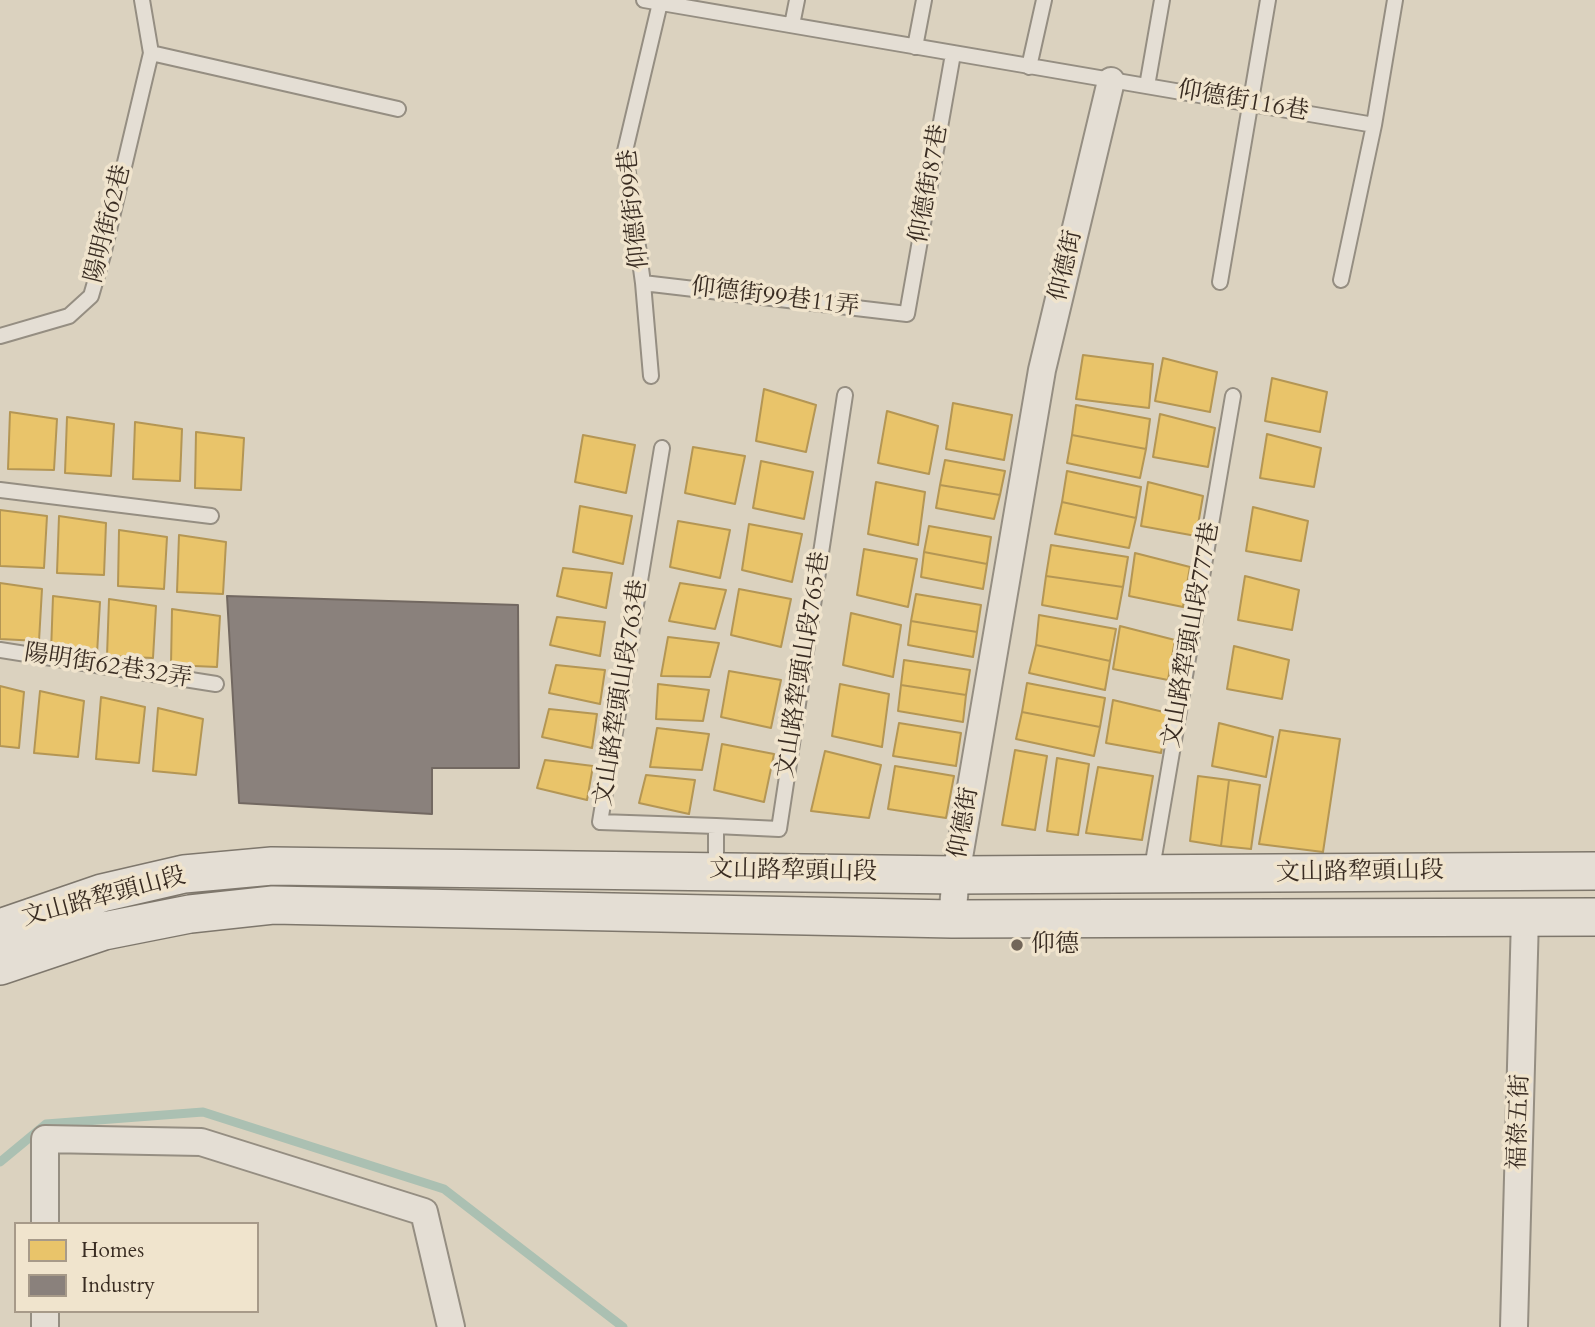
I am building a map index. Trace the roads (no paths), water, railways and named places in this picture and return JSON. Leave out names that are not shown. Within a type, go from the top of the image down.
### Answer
[{"type":"main road","name":"文山路犂頭山段","points":[[0,928],[102,893],[184,874],[272,866],[956,875],[1595,871]]},
{"type":"main road","name":"文山路犂頭山段","points":[[0,966],[104,931],[190,914],[273,905],[952,919],[1595,917]]},
{"type":"street","name":"仰德街","points":[[952,919],[956,875],[1042,370],[1111,81]]},
{"type":"street","name":"福祿五街","points":[[1514,1327],[1525,917]]},
{"type":"street","points":[[45,1222],[45,1139],[201,1142],[424,1212],[451,1327]]},
{"type":"lane","points":[[142,0],[151,54],[398,109]]},
{"type":"lane","points":[[644,0],[1111,81]]},
{"type":"lane","points":[[792,24],[797,0]]},
{"type":"lane","points":[[915,47],[924,0]]},
{"type":"lane","points":[[1029,67],[1044,0]]},
{"type":"lane","points":[[1147,86],[1162,0]]},
{"type":"lane","points":[[1220,282],[1268,0]]},
{"type":"lane","points":[[1341,280],[1374,125],[1395,0]]},
{"type":"lane","name":"仰德街99巷","points":[[651,376],[643,283],[625,150],[660,3]]},
{"type":"lane","name":"陽明街62巷","points":[[0,336],[69,316],[91,296],[151,54]]},
{"type":"lane","name":"仰德街87巷","points":[[907,314],[953,54]]},
{"type":"lane","name":"仰德街116巷","points":[[1111,81],[1374,125]]},
{"type":"lane","name":"仰德街99巷11弄","points":[[643,283],[907,314]]},
{"type":"lane","name":"文山路犂頭山段765巷","points":[[716,827],[779,829],[845,395]]},
{"type":"lane","name":"文山路犂頭山段777巷","points":[[1150,875],[1233,396]]},
{"type":"lane","name":"文山路犂頭山段763巷","points":[[662,448],[600,822],[716,827]]},
{"type":"lane","points":[[0,490],[211,516]]},
{"type":"lane","name":"陽明街62巷32弄","points":[[0,650],[216,684]]},
{"type":"lane","points":[[716,827],[716,871]]},
{"type":"waterway","points":[[0,1162],[46,1124],[203,1112],[444,1189],[623,1327]]},
{"type":"place","name":"仰德","points":[[1017,945]]}]
